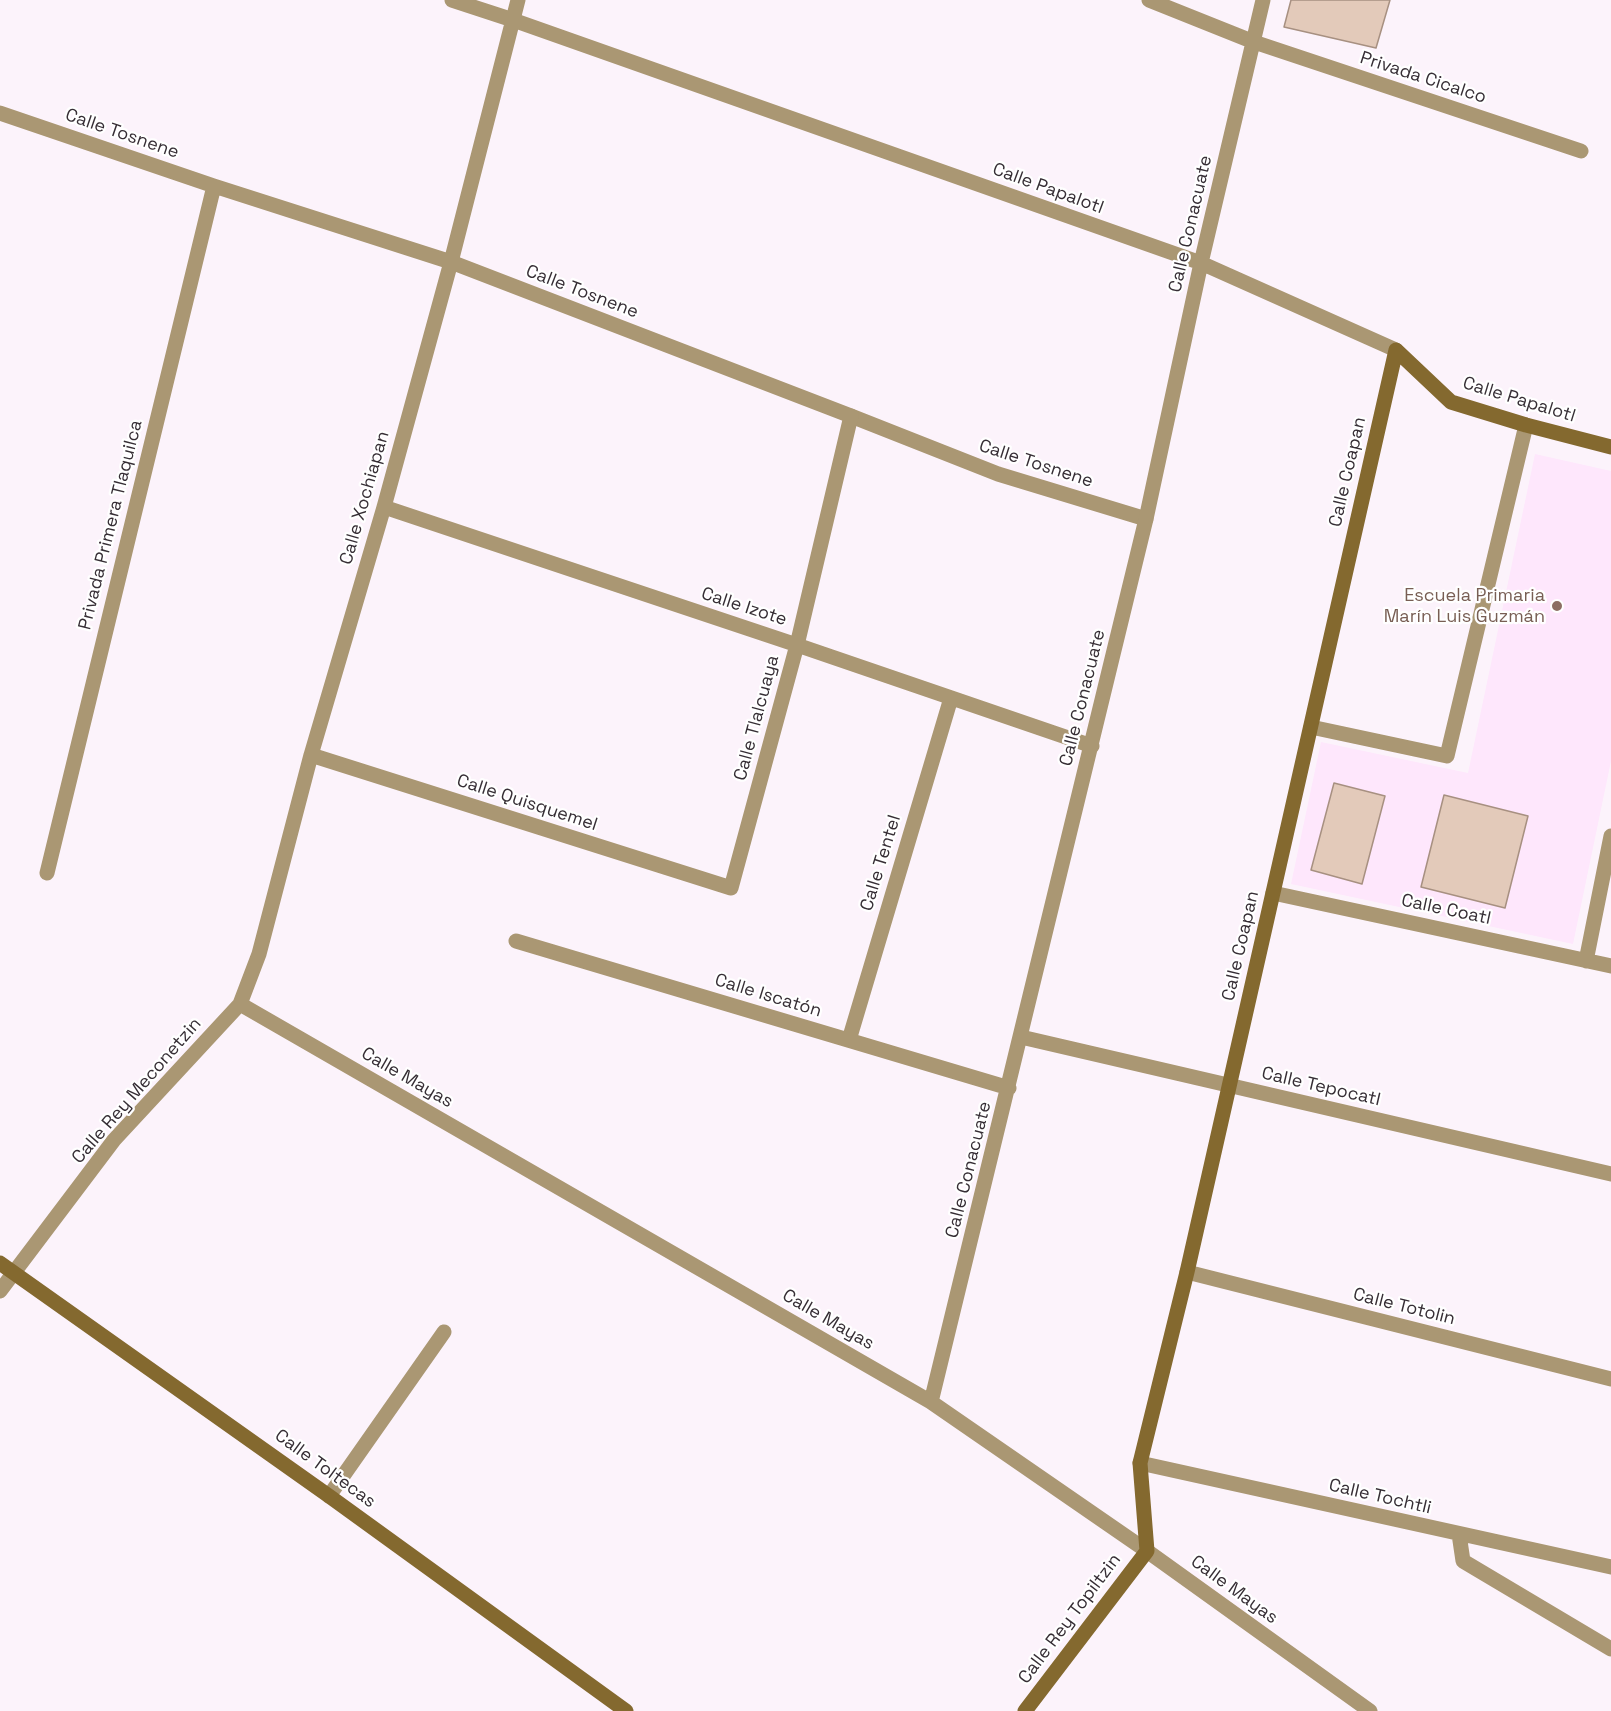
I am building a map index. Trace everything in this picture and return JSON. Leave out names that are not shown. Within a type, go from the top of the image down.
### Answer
[{"type":"street","name":"Calle Papalotl","points":[[452,0],[1201,263],[1396,350],[1451,402],[1526,425],[1611,447]]},
{"type":"street","name":"Calle Xochiapan","points":[[240,1004],[259,954],[311,755],[384,507],[451,262],[518,0]]},
{"type":"street","name":"Privada Cicalco","points":[[1149,0],[1254,42],[1581,151]]},
{"type":"street","name":"Calle Conacuate","points":[[932,1402],[1146,519],[1201,263],[1263,0]]},
{"type":"street","name":"Calle Tosnene","points":[[0,113],[214,186],[451,262],[998,474],[1146,519]]},
{"type":"street","name":"Privada Primera Tlaquilca","points":[[47,873],[214,186]]},
{"type":"street","name":"Calle Coapan","points":[[1147,1551],[1140,1463],[1187,1272],[1396,350]]},
{"type":"street","name":"Calle Tlalcuaya","points":[[730,888],[797,645],[851,416]]},
{"type":"street","points":[[1311,727],[1447,756],[1526,425]]},
{"type":"street","name":"Calle Izote","points":[[384,507],[1092,746]]},
{"type":"street","name":"Calle Tentel","points":[[849,1040],[951,698]]},
{"type":"street","name":"Calle Quisquemel","points":[[311,755],[730,888]]},
{"type":"street","points":[[1586,961],[1611,836]]},
{"type":"street","name":"Calle Coatl","points":[[1273,893],[1611,966]]},
{"type":"street","name":"Calle Iscatón","points":[[516,941],[1009,1088]]},
{"type":"street","name":"Calle Rey Meconetzin","points":[[0,1291],[114,1140],[240,1004]]},
{"type":"street","name":"Calle Mayas","points":[[240,1004],[932,1402],[1147,1551],[1370,1711]]},
{"type":"street","name":"Calle Tepocatl","points":[[1022,1037],[1611,1174]]},
{"type":"street","name":"Calle Toltecas","points":[[0,1263],[329,1496],[626,1711]]},
{"type":"street","name":"Calle Totolin","points":[[1187,1272],[1611,1379]]},
{"type":"street","points":[[329,1496],[444,1332]]},
{"type":"street","name":"Calle Tochtli","points":[[1140,1463],[1611,1567]]},
{"type":"street","points":[[1459,1534],[1462,1561],[1611,1649]]},
{"type":"street","name":"Calle Rey Topiltzin","points":[[1025,1711],[1147,1551]]},
{"type":"shaded area","name":"Escuela Primaria Marín Luis Guzmán","points":[[1535,454],[1611,471],[1611,761],[1573,944],[1291,884],[1321,742],[1468,773]]},
{"type":"building","points":[[1291,0],[1390,0],[1376,48],[1284,27]]},
{"type":"building","points":[[1334,783],[1385,796],[1362,884],[1311,870]]},
{"type":"building","points":[[1444,795],[1528,816],[1505,908],[1421,887]]},
{"type":"place","name":"Escuela Primaria Marín Luis Guzmán","points":[[1557,606]]}]
